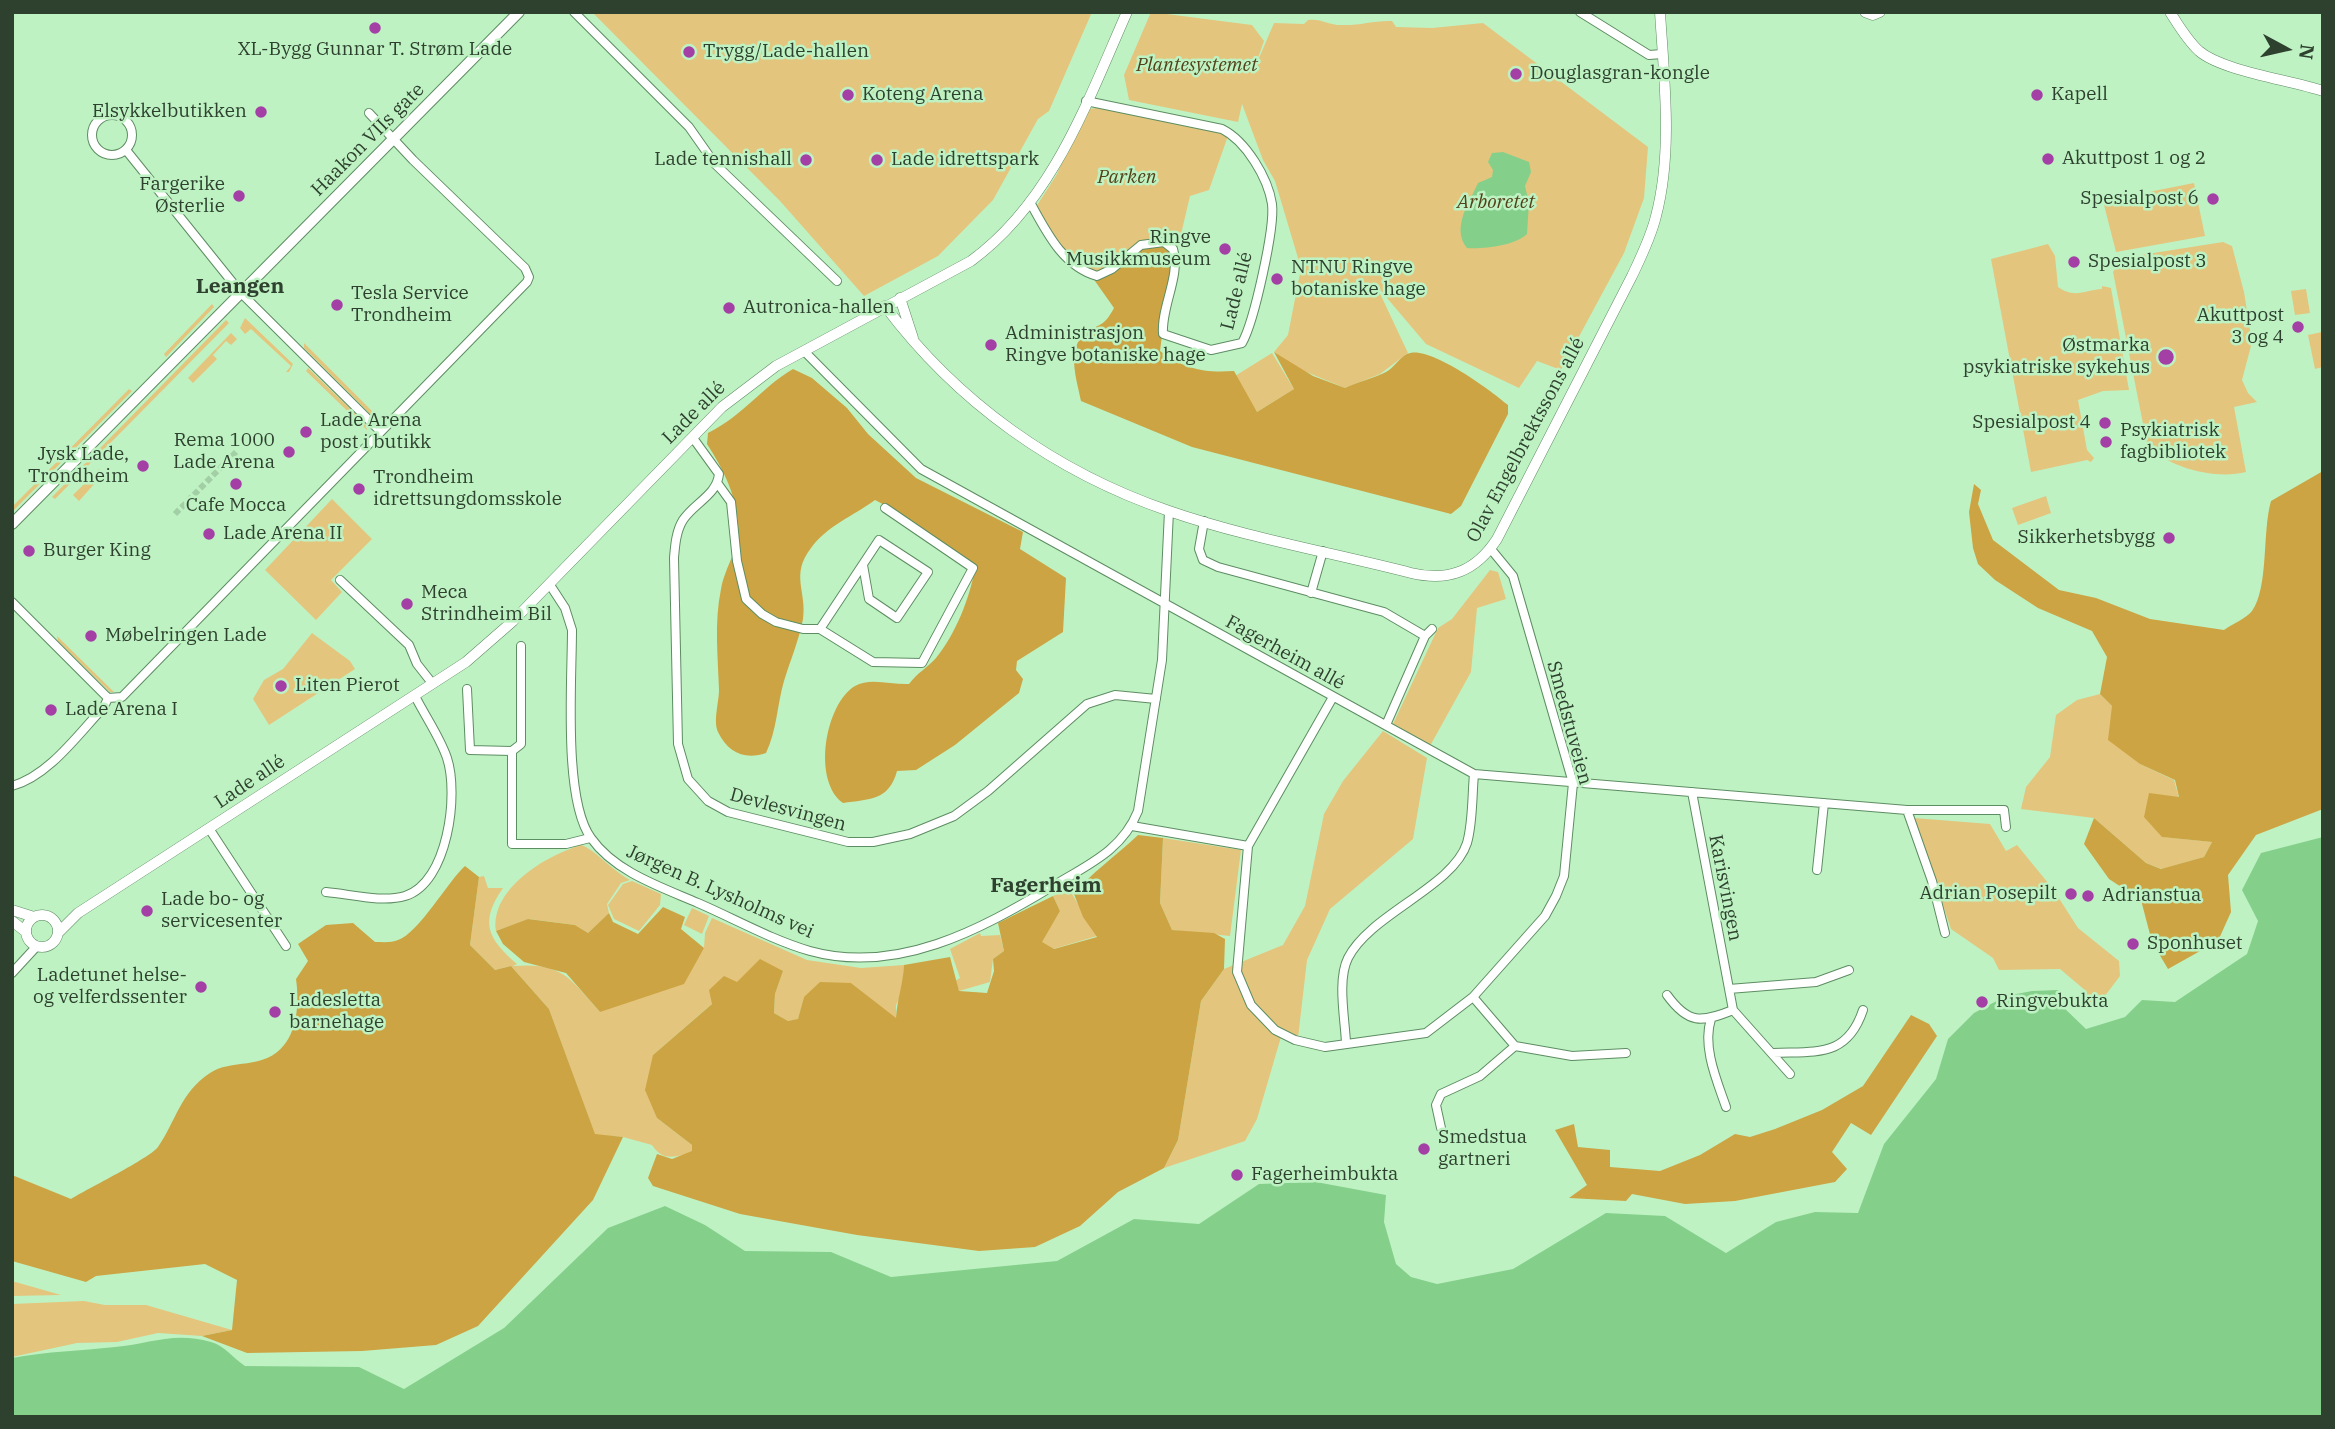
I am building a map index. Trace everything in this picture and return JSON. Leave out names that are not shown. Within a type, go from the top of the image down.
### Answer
[{"type":"main road","name":"Haakon VIIs gate","points":[[12,524],[519,12]]},
{"type":"street","points":[[574,12],[689,127],[715,164],[837,281]]},
{"type":"street","name":"Lade allé","points":[[58,933],[78,913],[466,662],[550,585],[737,394],[804,351],[980,254],[1000,240],[1031,204],[1063,151],[1126,12]]},
{"type":"street","points":[[1580,12],[1649,55],[1662,54]]},
{"type":"street","name":"Olav Engelbrektssons allé","points":[[885,306],[915,346],[983,410],[1051,458],[1169,511],[1433,577],[1447,576],[1471,568],[1490,548],[1620,300],[1651,233],[1664,175],[1660,12]]},
{"type":"street","points":[[1865,12],[1873,15],[1880,12]]},
{"type":"street","points":[[2170,12],[2200,52],[2218,63],[2323,91]]},
{"type":"street","name":"Lade allé","points":[[1031,204],[1052,241],[1080,271],[1097,276],[1112,269],[1141,245],[1164,242],[1173,249],[1177,261],[1167,298],[1163,334],[1210,350],[1242,343],[1249,331],[1272,205],[1247,149],[1238,137],[1222,129],[1086,101]]},
{"type":"street","points":[[12,602],[108,698],[122,697],[514,296],[529,277],[525,268],[404,151],[369,113]]},
{"type":"street","points":[[109,116],[127,123],[131,140],[125,150],[115,155],[98,150],[92,133],[97,122],[109,116]]},
{"type":"street","points":[[125,150],[241,293],[380,431]]},
{"type":"street","name":"Olav Engelbrektssons allé","points":[[900,298],[915,346]]},
{"type":"street","name":"Fagerheim allé","points":[[804,351],[921,469],[1474,774],[1907,810],[2004,810],[2006,827]]},
{"type":"street","points":[[693,438],[718,469],[718,485],[731,502],[737,561],[746,599],[776,622],[803,629],[820,629],[873,662],[922,663],[973,568],[885,508]]},
{"type":"street","name":"Devlesvingen","points":[[718,485],[682,521],[674,558],[678,744],[688,779],[698,792],[717,807],[848,842],[873,842],[910,834],[954,816],[988,791],[1087,704],[1115,695],[1156,699]]},
{"type":"street","name":"Jørgen B. Lysholms vei","points":[[550,585],[565,608],[572,630],[574,795],[590,838],[621,866],[776,938],[829,955],[871,958],[910,953],[960,935],[1090,865],[1108,852],[1132,826],[1138,811],[1156,699],[1165,605],[1169,511]]},
{"type":"street","points":[[1204,521],[1199,549],[1203,560],[1218,567],[1384,612],[1429,633],[1387,725]]},
{"type":"street","points":[[820,629],[879,540],[928,572],[897,618],[869,599],[863,565]]},
{"type":"street","name":"Smedstuveien","points":[[1248,846],[1237,972],[1251,1005],[1275,1030],[1295,1040],[1325,1046],[1426,1033],[1473,997],[1545,916],[1564,876],[1573,783],[1513,576],[1490,548]]},
{"type":"street","points":[[1311,593],[1323,551]]},
{"type":"street","points":[[340,580],[409,645],[417,664],[432,683]]},
{"type":"street","points":[[467,690],[470,750],[512,751],[521,744],[521,646]]},
{"type":"street","points":[[326,892],[405,896],[426,881],[440,861],[448,830],[450,793],[447,759],[415,696]]},
{"type":"street","points":[[1132,826],[1248,846],[1333,697]]},
{"type":"street","points":[[12,786],[29,779],[58,755],[104,707],[108,698]]},
{"type":"street","points":[[512,751],[512,844],[566,844],[590,838]]},
{"type":"street","points":[[1346,1043],[1344,975],[1348,958],[1364,936],[1450,867],[1466,844],[1474,774]]},
{"type":"street","name":"Karisvingen","points":[[1692,792],[1733,1010]]},
{"type":"street","points":[[1817,870],[1824,803]]},
{"type":"street","points":[[1907,810],[1932,881],[1945,933]]},
{"type":"street","name":"Lade allé","points":[[210,830],[286,946]]},
{"type":"street","points":[[12,910],[34,917],[45,915],[54,921],[58,933],[50,945],[36,947],[12,973]]},
{"type":"street","name":"Lade allé","points":[[54,921],[78,913]]},
{"type":"street","points":[[34,917],[28,923],[26,932],[29,941],[36,947]]},
{"type":"street","points":[[12,921],[26,932]]},
{"type":"street","points":[[1729,989],[1816,982],[1849,970]]},
{"type":"street","points":[[1667,995],[1679,1011],[1689,1017],[1711,1019],[1733,1010],[1790,1074]]},
{"type":"street","points":[[1473,997],[1515,1046],[1572,1056],[1626,1053]]},
{"type":"street","points":[[1773,1054],[1836,1048],[1847,1041],[1863,1010]]},
{"type":"street","points":[[1711,1019],[1708,1028],[1712,1065],[1726,1107]]},
{"type":"street","points":[[1441,1128],[1436,1105],[1441,1094],[1480,1076],[1515,1046]]},
{"type":"green space","name":"Lade idrettspark","points":[[592,12],[1092,12],[1049,111],[1038,119],[993,200],[938,256],[864,296],[780,201]]},
{"type":"green space","name":"Arboretet","points":[[1151,12],[1252,25],[1264,41],[1253,72],[1274,23],[1304,24],[1312,20],[1347,25],[1392,21],[1396,27],[1432,28],[1483,23],[1648,147],[1644,198],[1624,253],[1561,370],[1537,361],[1519,388],[1426,344],[1376,285],[1408,353],[1380,374],[1345,388],[1299,369],[1274,352],[1288,335],[1301,268],[1275,181],[1263,160],[1242,104],[1238,122],[1129,100],[1124,75]]},
{"type":"green space","name":"Parken","points":[[1106,106],[1229,133],[1209,190],[1190,196],[1178,247],[1165,238],[1096,273],[1085,269],[1068,255],[1053,237],[1036,207],[1057,174],[1085,110]]},
{"type":"green space","points":[[2194,183],[2205,236],[2116,252],[2103,201]]},
{"type":"green space","points":[[2223,242],[2232,246],[2244,292],[2252,342],[2242,380],[2248,393],[2257,402],[2234,407],[2246,472],[2234,474],[2207,473],[2179,466],[2147,444],[2113,272],[2122,258]]},
{"type":"green space","points":[[2048,244],[2055,256],[2058,287],[2070,293],[2102,289],[2102,286],[2111,288],[2129,390],[2103,391],[2078,400],[2087,450],[2094,458],[2091,462],[2087,460],[2031,472],[1991,259]]},
{"type":"green space","points":[[2306,289],[2310,313],[2295,315],[2291,291]]},
{"type":"green space","points":[[212,304],[214,307],[166,357],[164,354]]},
{"type":"green space","points":[[245,318],[293,364],[289,372],[286,372],[291,366],[251,329],[245,334],[240,328]]},
{"type":"green space","points":[[226,320],[229,323],[55,499],[52,497]]},
{"type":"green space","points":[[2322,332],[2323,367],[2315,369],[2308,335]]},
{"type":"green space","points":[[231,333],[237,339],[231,345],[226,341],[213,355],[217,359],[193,383],[188,378]]},
{"type":"green space","points":[[304,343],[374,413],[372,416],[304,348]]},
{"type":"green space","points":[[1272,353],[1294,389],[1257,412],[1235,376]]},
{"type":"green space","points":[[308,368],[367,425],[367,430],[306,371]]},
{"type":"green space","points":[[129,389],[132,391],[12,512],[12,507]]},
{"type":"green space","points":[[99,469],[104,473],[79,501],[73,495]]},
{"type":"green space","points":[[2046,496],[2051,513],[2018,525],[2012,508]]},
{"type":"green space","points":[[332,499],[372,539],[331,580],[342,592],[316,620],[265,570]]},
{"type":"green space","points":[[1490,570],[1498,572],[1506,599],[1477,608],[1471,672],[1430,746],[1393,724],[1438,628],[1452,619]]},
{"type":"green space","points":[[312,633],[350,661],[355,669],[269,725],[253,699],[264,680],[283,669]]},
{"type":"green space","points":[[57,636],[114,692],[110,692],[58,641]]},
{"type":"green space","points":[[2100,694],[2112,706],[2140,764],[2174,780],[2179,798],[2163,837],[2212,842],[2204,857],[2162,869],[2146,863],[2094,818],[2021,809],[2026,787],[2050,757],[2056,715],[2077,700]]},
{"type":"green space","points":[[1383,731],[1427,758],[1413,839],[1330,909],[1307,960],[1298,1038],[1283,1030],[1257,1119],[1245,1141],[1164,1168],[1178,1140],[1201,1001],[1224,969],[1283,945],[1305,906],[1324,814],[1343,781]]},
{"type":"green space","points":[[1914,818],[1990,824],[2006,851],[2017,845],[2053,889],[2078,928],[2119,961],[2120,976],[2098,1005],[2079,1002],[2086,991],[2060,969],[1999,970],[1993,958],[1951,929]]},
{"type":"green space","points":[[1163,838],[1241,850],[1230,936],[1172,930],[1160,903]]},
{"type":"green space","points":[[581,845],[630,880],[621,883],[607,904],[609,913],[588,933],[575,925],[529,919],[496,931],[496,916],[511,888],[537,866]]},
{"type":"green space","points":[[484,876],[488,888],[503,888],[491,911],[490,929],[499,946],[517,964],[513,966],[543,967],[564,975],[600,1012],[704,948],[705,933],[712,918],[807,960],[861,968],[904,965],[903,991],[896,1005],[896,1019],[851,983],[804,997],[798,1020],[788,1021],[774,1013],[775,994],[783,971],[737,982],[653,1055],[657,1118],[692,1145],[693,1152],[665,1156],[652,1145],[623,1137],[595,1135],[549,1009],[511,966],[495,970],[470,945],[479,877]]},
{"type":"green space","points":[[632,881],[661,894],[660,905],[639,931],[614,919],[608,905],[623,884]]},
{"type":"green space","points":[[1069,889],[1097,936],[1053,949],[1041,942],[1060,911],[1053,896]]},
{"type":"green space","points":[[692,908],[709,916],[702,934],[684,925]]},
{"type":"green space","points":[[980,933],[981,936],[1000,935],[1004,951],[993,959],[990,982],[959,991],[955,981],[960,978],[950,949]]},
{"type":"green space","points":[[12,1281],[61,1295],[12,1296]]},
{"type":"green space","points":[[84,1301],[105,1305],[146,1305],[232,1330],[202,1336],[158,1333],[117,1342],[77,1343],[12,1357],[12,1304]]},
{"type":"shaded area","points":[[1503,152],[1529,162],[1531,172],[1525,186],[1529,203],[1527,234],[1507,244],[1467,248],[1461,232],[1466,207],[1478,183],[1492,177],[1493,170],[1488,162],[1492,153]]},
{"type":"shaded area","points":[[1164,242],[1173,249],[1160,351],[1195,368],[1234,371],[1257,412],[1294,389],[1274,352],[1313,376],[1345,388],[1386,372],[1407,354],[1416,352],[1429,355],[1459,370],[1508,405],[1508,414],[1461,506],[1451,514],[1192,447],[1081,401],[1074,364],[1076,346],[1080,338],[1105,321],[1114,308],[1090,274],[1097,276],[1141,245]]},
{"type":"shaded area","points":[[793,369],[812,378],[847,408],[868,434],[916,478],[1023,532],[1020,549],[1066,578],[1063,632],[1017,661],[1016,670],[1023,679],[1019,693],[955,745],[916,770],[897,771],[889,788],[883,793],[861,801],[843,803],[833,792],[828,778],[826,743],[836,709],[845,695],[861,683],[909,684],[933,662],[961,616],[975,568],[892,509],[875,500],[832,527],[817,540],[801,567],[803,619],[766,753],[744,755],[727,745],[718,732],[716,722],[719,690],[718,614],[723,580],[737,541],[738,522],[727,481],[707,444],[708,433],[732,418]]},
{"type":"shaded area","points":[[2323,471],[2323,809],[2256,835],[2228,875],[2231,912],[2218,941],[2168,969],[2152,942],[2141,900],[2109,879],[2084,844],[2094,818],[2146,863],[2161,869],[2204,857],[2212,842],[2162,837],[2144,817],[2149,793],[2179,797],[2175,780],[2140,764],[2108,740],[2112,706],[2100,694],[2107,657],[2092,631],[2038,608],[1995,580],[1978,564],[1973,548],[1969,512],[1974,484],[1981,490],[1978,504],[1993,540],[2059,590],[2096,598],[2150,619],[2224,630],[2250,614],[2257,601],[2263,574],[2271,501]]},
{"type":"shaded area","points":[[1138,835],[1163,838],[1160,903],[1172,930],[1214,933],[1225,939],[1224,969],[1201,1001],[1178,1140],[1164,1168],[1118,1192],[1080,1226],[1035,1247],[979,1251],[857,1235],[740,1214],[653,1186],[648,1178],[657,1154],[672,1159],[692,1151],[692,1145],[657,1118],[645,1090],[653,1055],[712,1004],[709,990],[724,976],[737,982],[760,959],[783,971],[775,994],[774,1013],[788,1021],[798,1019],[804,997],[820,982],[851,983],[896,1018],[904,965],[950,957],[959,991],[987,993],[994,971],[993,959],[1004,951],[998,923],[1053,896],[1060,911],[1042,942],[1054,949],[1097,937],[1083,917],[1074,894]]},
{"type":"shaded area","points":[[2323,837],[2323,1417],[12,1417],[12,1358],[173,1338],[198,1339],[216,1344],[245,1366],[359,1367],[404,1389],[504,1328],[608,1228],[665,1206],[705,1225],[745,1251],[831,1252],[891,1277],[1057,1261],[1134,1219],[1199,1224],[1259,1184],[1316,1182],[1386,1195],[1384,1222],[1396,1264],[1411,1277],[1437,1284],[1513,1269],[1606,1213],[1665,1216],[1726,1253],[1776,1222],[1815,1212],[1858,1213],[1884,1144],[1936,1079],[1948,1039],[1974,1013],[2006,996],[2058,990],[2061,1005],[2086,1029],[2125,1017],[2142,1000],[2175,1002],[2247,954],[2258,921],[2242,890],[2261,853]]},
{"type":"shaded area","points":[[465,866],[479,877],[470,945],[495,970],[511,966],[549,1009],[595,1134],[623,1137],[593,1200],[478,1326],[436,1345],[362,1351],[247,1353],[202,1336],[232,1330],[237,1280],[205,1264],[96,1276],[86,1282],[12,1261],[12,1175],[71,1199],[153,1152],[185,1098],[200,1081],[218,1069],[267,1058],[276,1053],[289,1038],[296,1014],[296,979],[308,961],[298,944],[326,925],[353,923],[375,942],[398,940],[415,928]]},
{"type":"shaded area","points":[[663,907],[685,917],[681,929],[704,948],[684,984],[600,1012],[566,973],[524,962],[503,944],[496,931],[528,919],[575,925],[588,933],[609,913],[613,922],[638,934]]},
{"type":"shaded area","points":[[1911,1015],[1929,1024],[1937,1036],[1871,1135],[1851,1123],[1832,1152],[1847,1169],[1835,1182],[1735,1201],[1685,1204],[1632,1194],[1626,1201],[1569,1198],[1587,1185],[1555,1130],[1574,1124],[1578,1147],[1610,1150],[1610,1167],[1660,1171],[1700,1155],[1735,1134],[1750,1137],[1822,1110],[1863,1086]]},
{"type":"tunnel","points":[[175,514],[238,450]]},
{"type":"place","name":"XL-Bygg Gunnar T. Strøm Lade","points":[[375,28]]},
{"type":"place","name":"Trygg/Lade-hallen","points":[[689,52]]},
{"type":"place","name":"Douglasgran-kongle","points":[[1516,74]]},
{"type":"place","name":"Koteng Arena","points":[[848,95]]},
{"type":"place","name":"Kapell","points":[[2037,95]]},
{"type":"place","name":"Elsykkelbutikken","points":[[261,112]]},
{"type":"place","name":"Akuttpost 1 og 2","points":[[2048,159]]},
{"type":"place","name":"Lade tennishall","points":[[806,160]]},
{"type":"place","name":"Lade idrettspark","points":[[877,160]]},
{"type":"place","name":"Fargerike Østerlie","points":[[239,196]]},
{"type":"place","name":"Spesialpost 6","points":[[2213,199]]},
{"type":"place","name":"Ringve Musikkmuseum","points":[[1225,249]]},
{"type":"place","name":"Spesialpost 3","points":[[2074,262]]},
{"type":"place","name":"NTNU Ringve botaniske hage","points":[[1277,279]]},
{"type":"place","name":"Tesla Service Trondheim","points":[[337,305]]},
{"type":"place","name":"Autronica-hallen","points":[[729,308]]},
{"type":"place","name":"Akuttpost 3 og 4","points":[[2298,327]]},
{"type":"place","name":"Administrasjon Ringve botaniske hage","points":[[991,345]]},
{"type":"place","name":"Østmarka psykiatriske sykehus","points":[[2166,357]]},
{"type":"place","name":"Spesialpost 4","points":[[2105,423]]},
{"type":"place","name":"Lade Arena post i butikk","points":[[306,432]]},
{"type":"place","name":"Psykiatrisk fagbibliotek","points":[[2106,442]]},
{"type":"place","name":"Rema 1000 Lade Arena","points":[[289,452]]},
{"type":"place","name":"Jysk Lade, Trondheim","points":[[143,466]]},
{"type":"place","name":"Cafe Mocca","points":[[236,484]]},
{"type":"place","name":"Trondheim idrettsungdomsskole","points":[[359,489]]},
{"type":"place","name":"Lade Arena II","points":[[209,534]]},
{"type":"place","name":"Sikkerhetsbygg","points":[[2169,538]]},
{"type":"place","name":"Burger King","points":[[29,551]]},
{"type":"place","name":"Meca Strindheim Bil","points":[[407,604]]},
{"type":"place","name":"Møbelringen Lade","points":[[91,636]]},
{"type":"place","name":"Liten Pierot","points":[[281,686]]},
{"type":"place","name":"Lade Arena I","points":[[51,710]]},
{"type":"place","name":"Adrian Posepilt","points":[[2071,894]]},
{"type":"place","name":"Adrianstua","points":[[2088,896]]},
{"type":"place","name":"Lade bo- og servicesenter","points":[[147,911]]},
{"type":"place","name":"Sponhuset","points":[[2133,944]]},
{"type":"place","name":"Ladetunet helse- og velferdssenter","points":[[201,987]]},
{"type":"place","name":"Ringvebukta","points":[[1982,1002]]},
{"type":"place","name":"Ladesletta barnehage","points":[[275,1012]]},
{"type":"place","name":"Smedstua gartneri","points":[[1424,1149]]},
{"type":"place","name":"Fagerheimbukta","points":[[1237,1175]]},
{"type":"district","name":"Leangen","points":[[240,287]]},
{"type":"district","name":"Fagerheim","points":[[1046,886]]},
{"type":"park label","name":"Plantesystemet","points":[[1197,66]]}]
